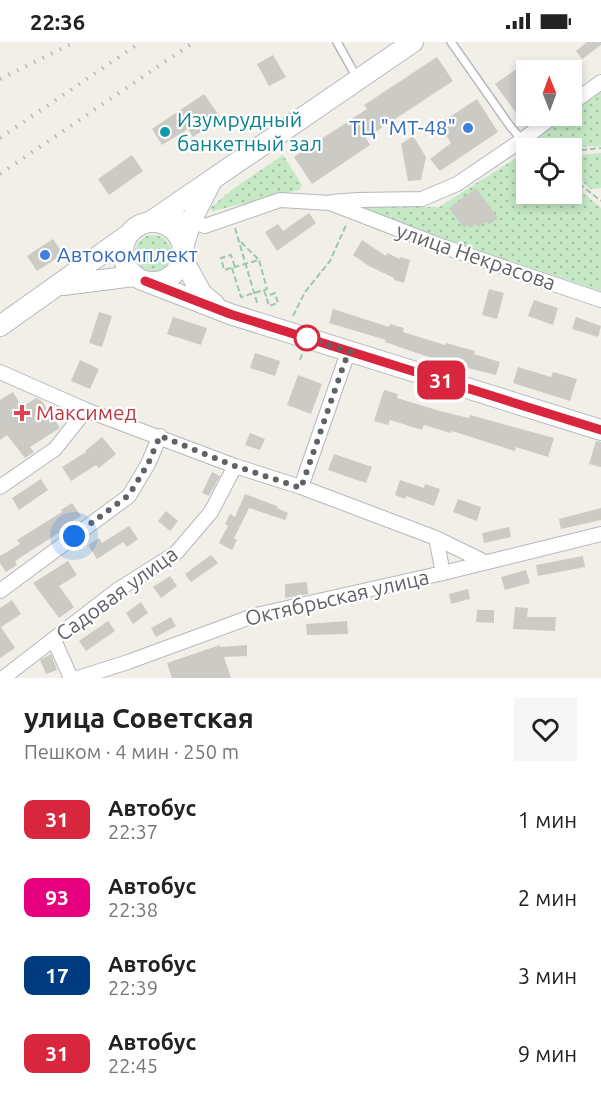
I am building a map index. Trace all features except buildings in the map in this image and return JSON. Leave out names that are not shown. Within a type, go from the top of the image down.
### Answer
[{"type":"main road","points":[[0,326],[128,235],[137,226],[157,218],[413,42]]},
{"type":"main road","points":[[57,286],[140,279],[161,281],[169,278],[175,272],[191,221],[211,181]]},
{"type":"main road","points":[[157,218],[157,222],[177,234],[182,253],[202,294],[219,309]]},
{"type":"main road","points":[[128,235],[122,255],[128,270],[140,279],[230,314],[601,430]]},
{"type":"street","points":[[582,96],[601,82]]},
{"type":"street","points":[[525,138],[541,126]]},
{"type":"street","points":[[355,206],[422,199],[457,184],[516,144]]},
{"type":"street","name":"улица Некрасова","points":[[157,218],[191,221],[206,226],[280,200],[355,206],[444,247],[601,300]]},
{"type":"street","points":[[301,488],[345,361],[351,352]]},
{"type":"street","points":[[0,372],[86,410],[436,538],[485,562]]},
{"type":"street","points":[[0,487],[55,449],[86,410]]},
{"type":"street","points":[[0,591],[129,495],[148,464],[160,436]]},
{"type":"street","name":"Садовая улица","points":[[3,678],[116,591],[176,553],[211,512],[235,466]]},
{"type":"street","name":"Октябрьская улица","points":[[78,678],[256,615],[443,573],[601,534]]},
{"type":"street","points":[[436,538],[443,573]]},
{"type":"street","points":[[54,640],[71,678]]},
{"type":"lane","points":[[337,42],[358,80]]},
{"type":"lane","points":[[451,42],[520,138]]},
{"type":"path","points":[[582,151],[601,148]]},
{"type":"path","points":[[582,186],[601,201]]},
{"type":"path","points":[[595,196],[601,192]]},
{"type":"path","points":[[291,320],[305,292],[330,261],[355,206]]},
{"type":"path","points":[[232,216],[259,310]]},
{"type":"path","points":[[239,240],[259,260],[267,290],[241,297],[234,267],[231,255],[220,258],[224,270],[234,267],[246,264],[259,260]]},
{"type":"path","points":[[264,290],[269,306],[278,303],[275,293],[266,296]]},
{"type":"green space","points":[[601,88],[601,146],[582,147],[582,138],[536,138],[550,126],[582,126],[582,102]]},
{"type":"green space","points":[[601,153],[601,188],[590,189],[582,181],[582,155]]},
{"type":"green space","points":[[283,155],[302,185],[299,190],[213,211],[210,208],[233,189]]},
{"type":"green space","points":[[516,158],[516,204],[582,204],[582,192],[601,208],[601,291],[361,211],[359,207],[439,207]]},
{"type":"green space","points":[[153,235],[166,240],[171,253],[166,266],[153,271],[140,266],[135,253],[140,240]]},
{"type":"railway","points":[[0,79],[75,42]]},
{"type":"railway","points":[[0,138],[141,42]]},
{"type":"railway","points":[[0,174],[194,42]]},
{"type":"bus line","name":"31","points":[[145,281],[230,314],[601,430]]},
{"type":"place","name":"ТЦ \"МТ-48\"","points":[[468,128]]},
{"type":"place","name":"Изумрудный банкетный зал","points":[[165,132]]},
{"type":"place","name":"Автокомплект","points":[[45,255]]},
{"type":"place","name":"Максимед","points":[[22,413]]},
{"type":"route","points":[[74,536],[129,495],[148,464],[160,436],[235,466],[301,488],[345,361],[351,352],[307,338]]}]
